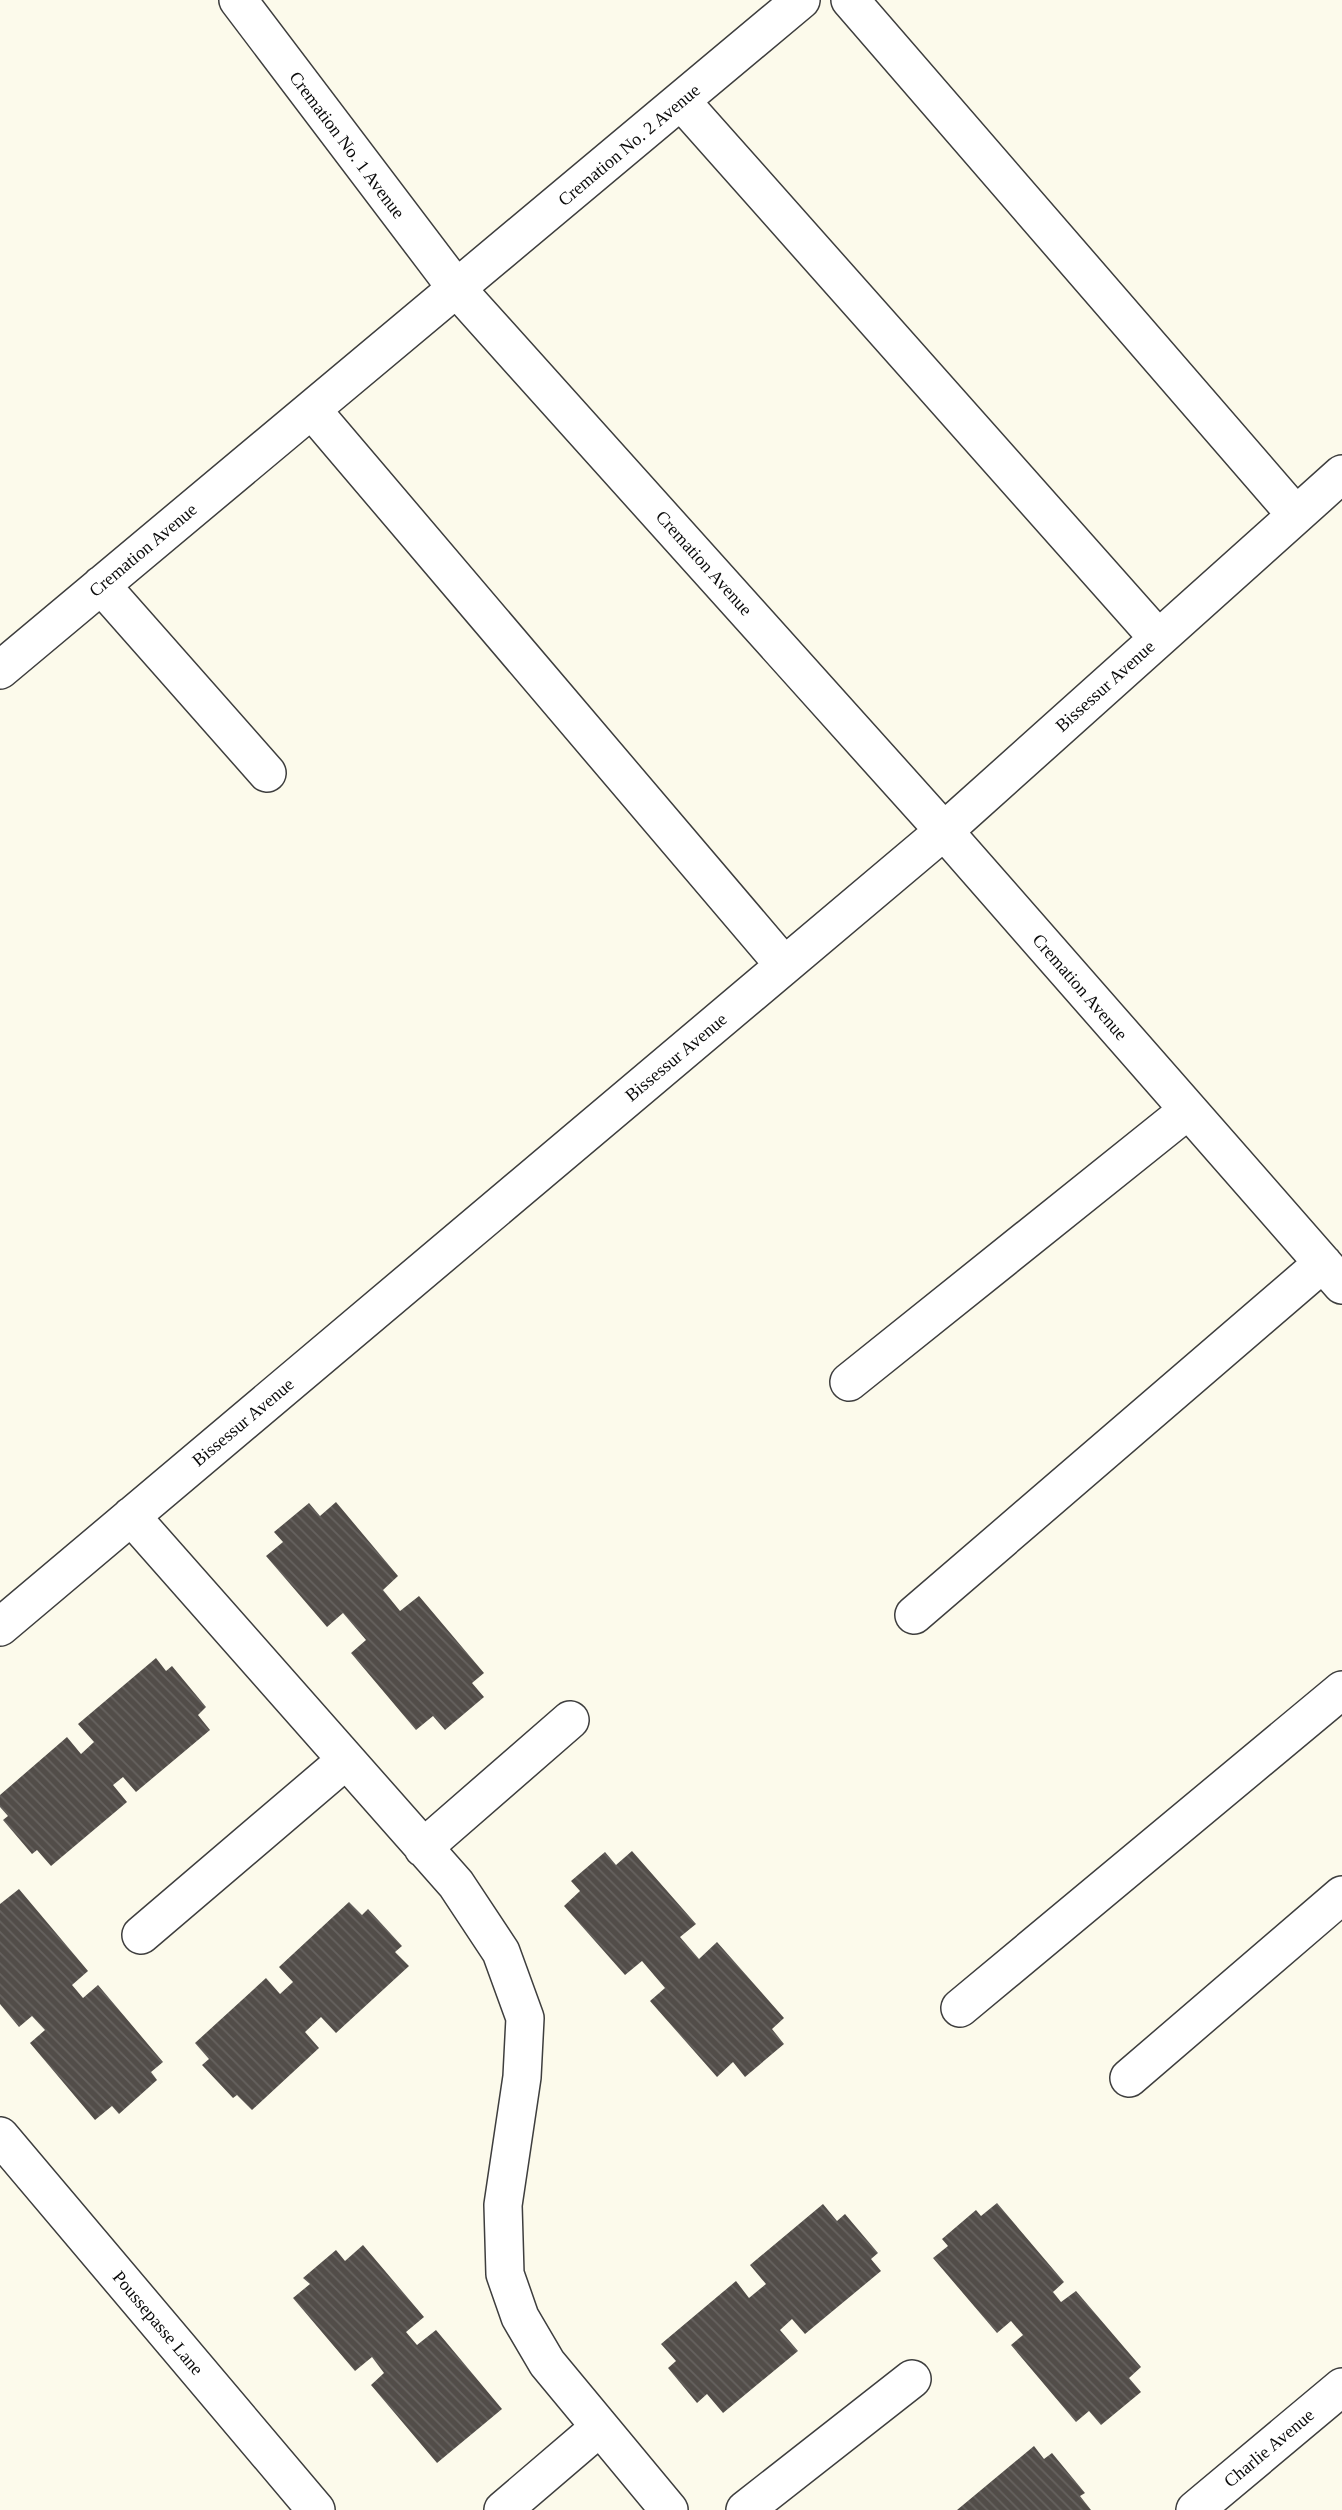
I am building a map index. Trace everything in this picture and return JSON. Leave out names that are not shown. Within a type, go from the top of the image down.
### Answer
[{"type":"street","name":"Cremation No. 1 Avenue","points":[[238,0],[457,289]]},
{"type":"street","name":"Cremation No. 2 Avenue","points":[[457,289],[801,0]]},
{"type":"street","points":[[850,0],[1296,515]]},
{"type":"street","points":[[681,101],[1158,638]]},
{"type":"street","name":"Cremation Avenue","points":[[0,670],[457,289],[944,831],[1187,1111],[1333,1274]]},
{"type":"street","points":[[312,410],[784,965]]},
{"type":"street","name":"Bissessur Avenue","points":[[0,1628],[944,831],[1342,474]]},
{"type":"street","points":[[101,585],[267,773]]},
{"type":"street","points":[[849,1382],[1187,1111]]},
{"type":"street","points":[[914,1615],[1333,1274]]},
{"type":"street","points":[[131,1516],[456,1884],[501,1952],[525,2018],[523,2077],[503,2205],[505,2274],[520,2317],[547,2363],[669,2510]]},
{"type":"street","points":[[960,2008],[1342,1690]]},
{"type":"street","points":[[423,1848],[570,1720]]},
{"type":"street","points":[[141,1935],[345,1761]]},
{"type":"street","points":[[1129,2078],[1342,1895]]},
{"type":"street","name":"Poussepasse Lane","points":[[0,2136],[316,2510]]},
{"type":"street","points":[[744,2510],[912,2379]]},
{"type":"street","name":"Charlie Avenue","points":[[1195,2510],[1342,2387]]},
{"type":"street","points":[[503,2510],[600,2427]]},
{"type":"building","points":[[336,1502],[398,1576],[383,1590],[400,1611],[419,1596],[484,1673],[472,1683],[484,1697],[445,1730],[433,1716],[416,1730],[351,1653],[366,1640],[343,1613],[327,1627],[266,1556],[283,1542],[274,1532],[309,1503],[320,1516]]},
{"type":"building","points":[[156,1658],[166,1671],[172,1666],[206,1707],[198,1715],[210,1730],[136,1792],[123,1777],[113,1785],[127,1802],[51,1866],[37,1850],[32,1854],[3,1820],[8,1816],[0,1807],[0,1795],[67,1737],[81,1754],[94,1742],[78,1724]]},
{"type":"building","points":[[632,1851],[696,1924],[680,1937],[699,1959],[717,1942],[784,2018],[772,2029],[784,2044],[745,2077],[733,2062],[717,2077],[650,2001],[665,1988],[642,1961],[625,1975],[564,1906],[580,1891],[571,1881],[605,1852],[616,1865]]},
{"type":"building","points":[[19,1889],[88,1971],[72,1985],[83,1998],[98,1985],[163,2062],[151,2072],[157,2080],[119,2114],[112,2106],[95,2120],[30,2043],[45,2030],[32,2016],[19,2027],[0,2004],[0,1904]]},
{"type":"building","points":[[349,1902],[362,1915],[368,1909],[402,1946],[395,1952],[409,1966],[336,2033],[321,2017],[305,2032],[319,2048],[252,2110],[237,2095],[233,2098],[202,2065],[209,2059],[195,2043],[266,1978],[280,1994],[293,1982],[279,1967]]},
{"type":"building","points":[[997,2203],[1064,2282],[1053,2292],[1061,2302],[1076,2291],[1141,2367],[1129,2378],[1141,2392],[1101,2425],[1089,2411],[1076,2422],[1011,2345],[1023,2335],[1011,2321],[997,2333],[933,2258],[948,2246],[942,2239],[976,2210],[981,2216]]},
{"type":"building","points":[[823,2204],[837,2221],[845,2214],[878,2253],[871,2259],[881,2271],[805,2334],[792,2319],[780,2330],[798,2351],[723,2413],[707,2394],[697,2403],[668,2368],[676,2361],[661,2344],[736,2281],[749,2298],[766,2284],[750,2265]]},
{"type":"building","points":[[363,2245],[424,2317],[406,2332],[417,2345],[436,2330],[502,2409],[437,2463],[371,2385],[384,2373],[372,2357],[355,2371],[293,2298],[310,2284],[303,2278],[336,2250],[345,2261]]},
{"type":"building","points":[[1034,2446],[1044,2459],[1052,2453],[1085,2493],[1080,2496],[1091,2510],[957,2510]]}]
